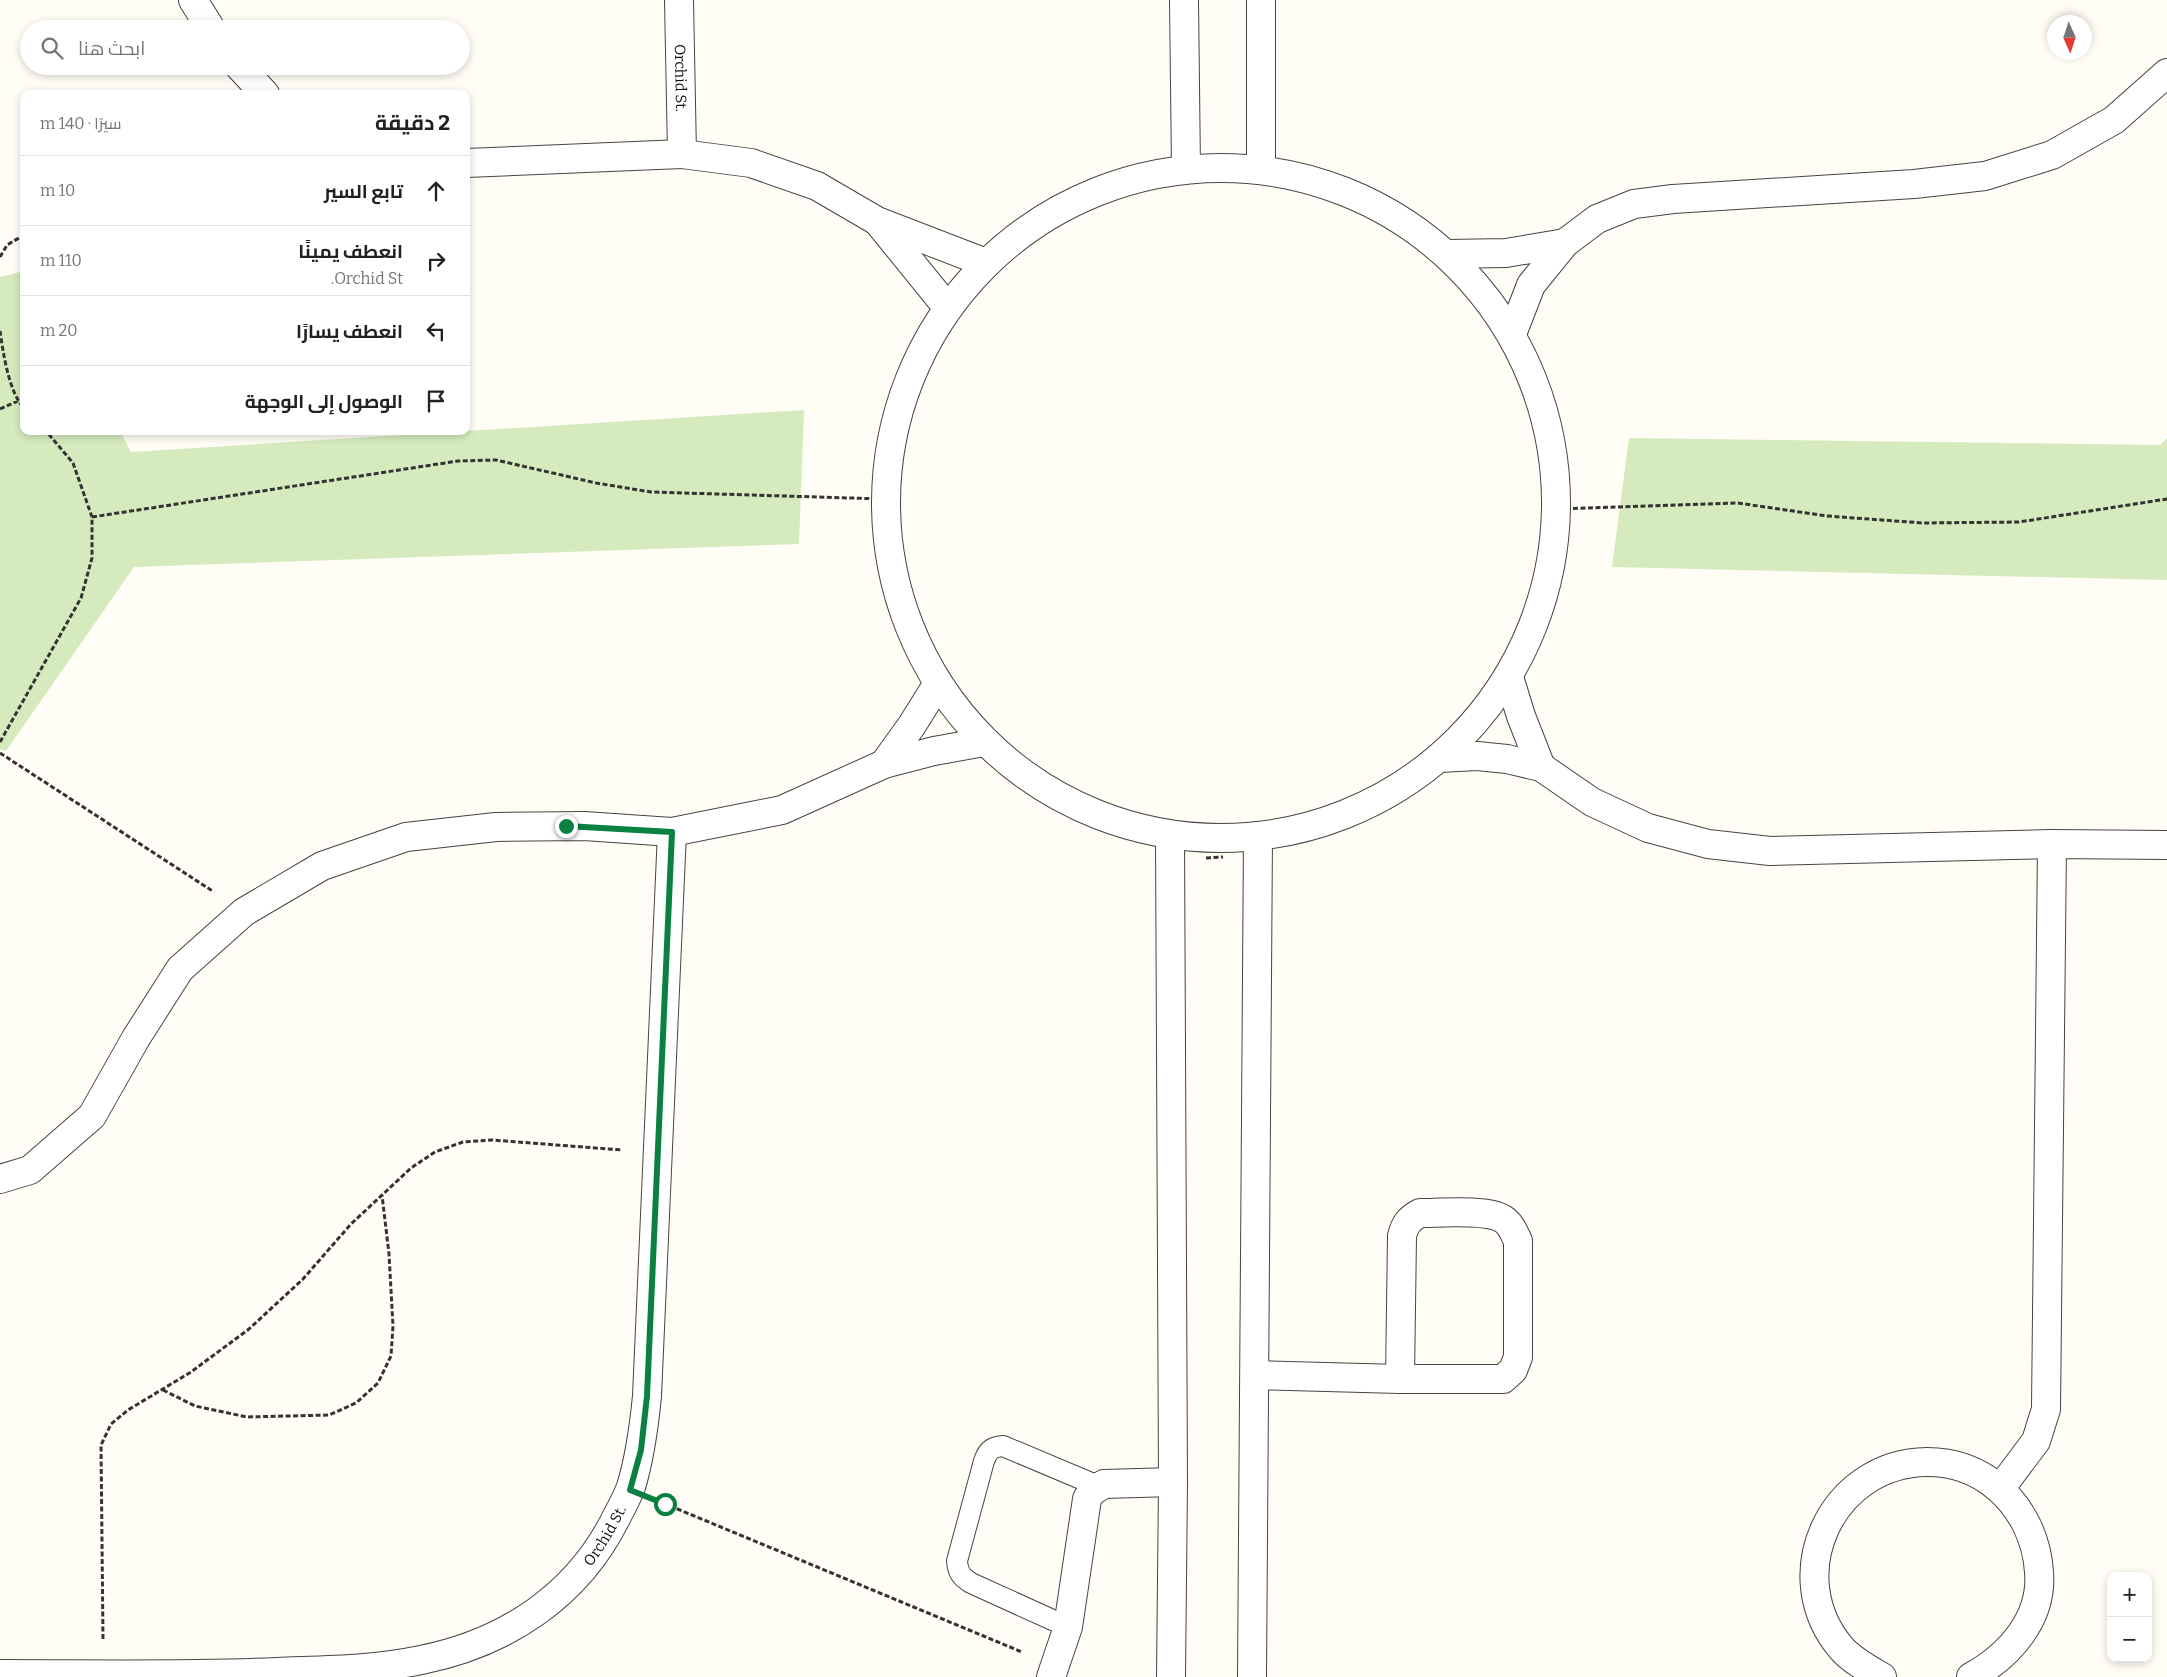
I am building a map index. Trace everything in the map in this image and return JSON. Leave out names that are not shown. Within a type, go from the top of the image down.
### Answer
[{"type":"street","points":[[194,0],[206,20]]},
{"type":"street","name":"Orchid St.","points":[[679,0],[682,154]]},
{"type":"street","points":[[1184,0],[1186,169]]},
{"type":"street","points":[[1261,0],[1261,170]]},
{"type":"street","points":[[1512,334],[1531,285],[1565,243],[1597,219],[1634,204],[1673,199],[1914,184],[1984,176],[2052,155],[2114,120],[2167,73]]},
{"type":"street","points":[[247,75],[261,90]]},
{"type":"street","points":[[470,163],[682,154],[751,163],[817,186],[878,220],[986,263]]},
{"type":"street","points":[[1186,169],[1261,170],[1329,185],[1392,214],[1447,254],[1483,291],[1512,334],[1538,388],[1554,448],[1558,508],[1545,596],[1509,678],[1478,721],[1440,758],[1385,796],[1324,822],[1258,836],[1170,835],[1102,817],[1039,786],[984,742],[937,685],[907,627],[889,564],[884,499],[892,431],[913,366],[947,307],[986,263],[1045,217],[1113,185],[1186,169]]},
{"type":"street","points":[[878,220],[947,307]]},
{"type":"street","points":[[1447,254],[1506,253],[1565,243]]},
{"type":"street","points":[[1509,678],[1521,716],[1541,767]]},
{"type":"street","points":[[884,764],[912,725],[937,685]]},
{"type":"street","points":[[0,1179],[30,1170],[92,1116],[136,1038],[180,969],[244,912],[322,866],[406,837],[496,827],[584,826],[672,832],[782,810],[884,764],[934,751],[984,742]]},
{"type":"street","points":[[1440,758],[1477,756],[1507,759],[1541,767],[1592,802],[1648,828],[1708,844],[1770,851],[2052,844],[2167,845]]},
{"type":"street","name":"Orchid St.","points":[[0,1674],[221,1674],[358,1669],[421,1660],[475,1646],[526,1620],[570,1585],[605,1540],[630,1490],[641,1450],[647,1396],[672,832]]},
{"type":"street","points":[[1170,835],[1173,1482],[1171,1677]]},
{"type":"street","points":[[1252,1677],[1256,1375],[1258,836]]},
{"type":"street","points":[[2000,1489],[2036,1441],[2046,1409],[2052,844]]},
{"type":"street","points":[[1256,1375],[1400,1379],[1490,1380],[1503,1378],[1514,1370],[1518,1357],[1518,1241],[1513,1229],[1503,1219],[1490,1214],[1420,1213],[1411,1218],[1405,1226],[1402,1236],[1400,1379]]},
{"type":"street","points":[[1882,1677],[1862,1667],[1842,1649],[1827,1626],[1817,1601],[1814,1574],[1817,1548],[1827,1522],[1842,1500],[1862,1482],[1886,1469],[1913,1462],[1940,1462],[1966,1469],[1990,1481],[2011,1500],[2026,1522],[2036,1547],[2040,1574],[2036,1601],[2027,1626],[2011,1648],[1991,1666],[1971,1677]]},
{"type":"street","points":[[1053,1672],[1068,1627],[1087,1499],[1091,1492],[1104,1484],[1173,1482]]},
{"type":"lane","points":[[1068,1627],[963,1578],[958,1570],[957,1561],[984,1460],[987,1452],[994,1447],[1003,1446],[1098,1486]]},
{"type":"path","points":[[0,257],[7,245],[20,237]]},
{"type":"path","points":[[0,331],[18,402],[0,409]]},
{"type":"path","points":[[0,742],[81,598],[92,558],[92,517],[73,463],[49,435]]},
{"type":"path","points":[[92,517],[468,461],[496,460],[596,483],[651,492],[884,499]]},
{"type":"path","points":[[1558,508],[1738,503],[1828,516],[1942,523],[2019,522],[2167,499]]},
{"type":"path","points":[[0,753],[244,912]]},
{"type":"path","points":[[104,1674],[101,1445],[111,1424],[128,1410],[191,1372],[249,1328],[303,1279],[351,1224],[411,1168],[435,1152],[463,1142],[492,1140],[657,1152]]},
{"type":"path","points":[[162,1390],[195,1406],[247,1417],[329,1415],[356,1403],[378,1383],[391,1356],[393,1326],[390,1272],[382,1195]]},
{"type":"path","points":[[630,1490],[1053,1672]]},
{"type":"green space","points":[[20,272],[20,435],[122,435],[131,452],[403,435],[470,435],[470,431],[804,410],[799,544],[134,567],[6,751],[0,749],[0,277]]},
{"type":"green space","points":[[1629,438],[2160,445],[2167,438],[2167,580],[1612,567]]},
{"type":"route","points":[[566,826],[672,832],[647,1396],[641,1450],[630,1490],[665,1504]]}]
